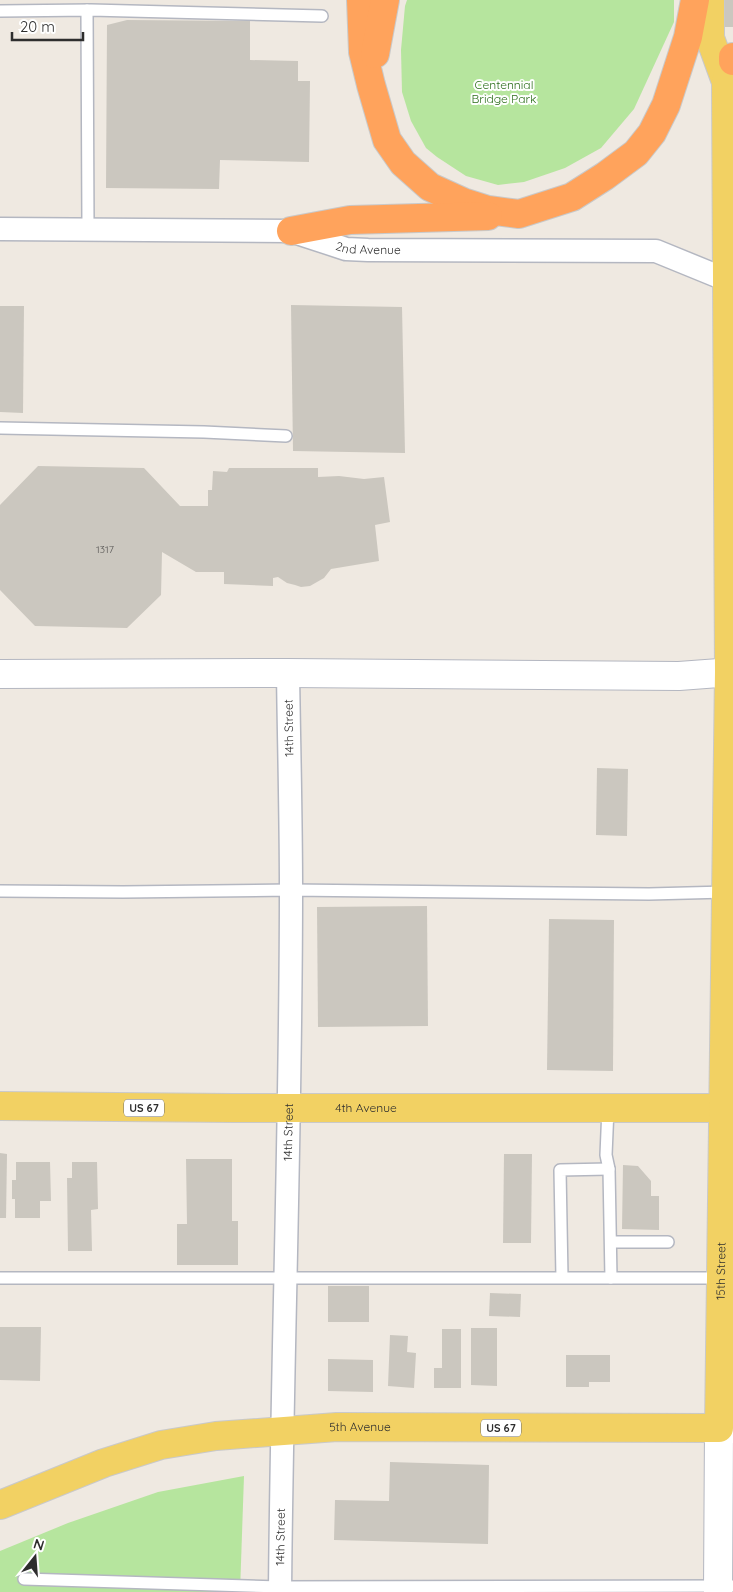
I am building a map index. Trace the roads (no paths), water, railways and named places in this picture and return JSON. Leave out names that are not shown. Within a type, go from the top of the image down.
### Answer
[{"type":"highway","points":[[361,0],[363,52],[371,85],[387,140],[403,163],[430,187],[463,202],[488,210],[519,214]]},
{"type":"highway","points":[[371,85],[385,0]]},
{"type":"highway","points":[[291,231],[350,220],[458,218],[519,214],[572,197],[636,153],[652,133],[699,37],[695,0]]},
{"type":"main road","name":"15th Street","points":[[710,0],[699,37],[731,65],[730,280],[726,313],[731,672],[726,1428]]},
{"type":"main road","name":"4th Avenue","points":[[0,1106],[728,1108]]},
{"type":"main road","name":"5th Avenue","points":[[0,1505],[104,1462],[161,1445],[216,1436],[337,1427],[726,1428]]},
{"type":"street","name":"2nd Avenue","points":[[0,229],[291,231],[346,249],[368,250],[656,251],[730,280]]},
{"type":"street","points":[[0,674],[288,673],[679,676],[731,672]]},
{"type":"street","name":"14th Street","points":[[280,1589],[291,890],[288,673]]},
{"type":"street","name":"15th Street","points":[[723,1588],[726,1428]]},
{"type":"lane","points":[[87,10],[88,230]]},
{"type":"lane","points":[[0,11],[87,10],[322,16]]},
{"type":"lane","points":[[0,428],[204,432],[286,436]]},
{"type":"lane","points":[[0,891],[291,890],[639,894],[730,892]]},
{"type":"lane","points":[[608,1108],[606,1155],[609,1169],[611,1278]]},
{"type":"lane","points":[[562,1277],[560,1170],[609,1169]]},
{"type":"lane","points":[[611,1242],[668,1242]]},
{"type":"lane","points":[[0,1278],[727,1278]]},
{"type":"lane","points":[[24,1578],[280,1589],[723,1588]]},
{"type":"park label","name":"Centennial Bridge Park","points":[[504,92]]}]
